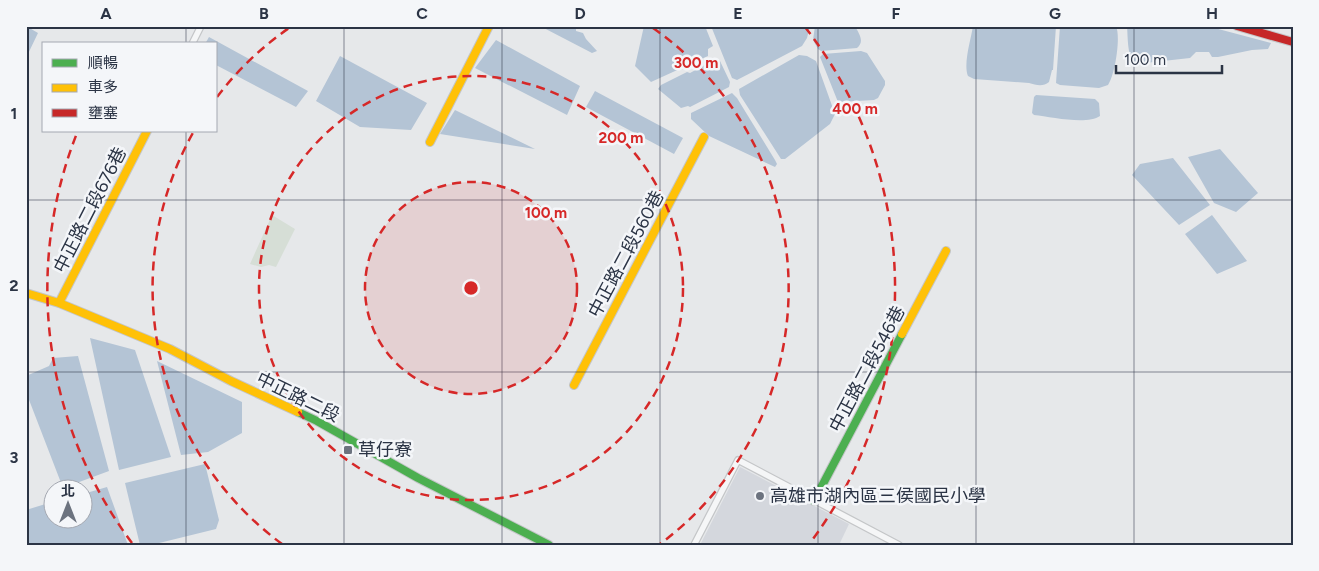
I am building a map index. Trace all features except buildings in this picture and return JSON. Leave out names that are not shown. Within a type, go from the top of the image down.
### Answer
[{"type":"street","points":[[193,42],[201,26]]},
{"type":"street","points":[[430,142],[490,26]]},
{"type":"street","points":[[1237,26],[1293,42]]},
{"type":"street","name":"中正路二段676巷","points":[[59,303],[146,132]]},
{"type":"street","name":"中正路二段560巷","points":[[574,385],[704,137]]},
{"type":"street","name":"中正路二段546巷","points":[[814,501],[946,251]]},
{"type":"street","name":"中正路二段","points":[[26,293],[59,303],[170,349],[231,381],[317,421],[418,478],[549,545]]},
{"type":"street","points":[[694,545],[738,460],[900,545]]},
{"type":"shaded area","points":[[272,215],[295,229],[276,267],[269,265],[261,267],[250,264]]},
{"type":"shaded area","name":"高雄市湖內區三侯國民小學","points":[[740,467],[849,524],[839,545],[700,545]]},
{"type":"water","points":[[26,26],[38,33],[26,58]]},
{"type":"water","points":[[540,26],[576,26],[576,31],[583,33],[597,51],[592,53]]},
{"type":"water","points":[[644,26],[705,26],[713,46],[708,49],[708,56],[651,82],[635,66]]},
{"type":"water","points":[[711,26],[810,26],[807,38],[802,46],[737,80],[732,78]]},
{"type":"water","points":[[815,26],[855,26],[861,37],[861,43],[857,48],[821,51],[813,40]]},
{"type":"water","points":[[973,26],[1056,26],[1053,70],[1049,82],[1039,85],[974,79],[968,76],[966,65]]},
{"type":"water","points":[[1060,26],[1116,26],[1118,38],[1116,56],[1113,73],[1108,85],[1099,88],[1060,85],[1056,83]]},
{"type":"water","points":[[1127,26],[1207,26],[1271,43],[1268,49],[1252,50],[1218,57],[1212,57],[1209,52],[1196,52],[1190,58],[1136,64],[1129,53]]},
{"type":"water","points":[[209,37],[308,91],[296,107],[218,66],[218,42],[206,42]]},
{"type":"water","points":[[496,40],[580,86],[567,115],[475,68]]},
{"type":"water","points":[[861,51],[867,53],[885,81],[885,85],[878,98],[874,100],[838,102],[820,57],[823,54]]},
{"type":"water","points":[[799,55],[807,56],[816,61],[835,114],[830,124],[785,159],[781,159],[740,95],[739,89]]},
{"type":"water","points":[[340,56],[427,103],[411,130],[360,127],[316,101]]},
{"type":"water","points":[[714,60],[720,61],[730,82],[729,87],[690,107],[681,108],[658,89],[661,85],[687,72],[690,73]]},
{"type":"water","points":[[595,91],[683,138],[674,154],[586,107]]},
{"type":"water","points":[[732,93],[737,98],[775,160],[777,164],[775,167],[709,136],[691,119],[691,113]]},
{"type":"water","points":[[1036,95],[1095,99],[1099,103],[1100,116],[1094,119],[1078,120],[1034,115],[1032,113],[1034,97]]},
{"type":"water","points":[[455,110],[535,149],[440,134]]},
{"type":"water","points":[[1220,149],[1258,193],[1236,212],[1214,203],[1188,157]]},
{"type":"water","points":[[1173,158],[1210,205],[1179,225],[1132,175],[1140,164]]},
{"type":"water","points":[[1212,215],[1247,261],[1217,274],[1185,234]]},
{"type":"water","points":[[90,338],[135,350],[171,457],[119,470]]},
{"type":"water","points":[[78,356],[109,471],[90,478],[59,478],[26,392],[26,376],[49,366],[53,358]]},
{"type":"water","points":[[157,361],[242,402],[242,433],[208,452],[181,455]]},
{"type":"water","points":[[205,464],[219,520],[216,529],[151,545],[140,545],[125,483]]},
{"type":"water","points":[[107,487],[128,545],[26,545],[26,510],[42,505],[42,528],[92,528],[92,491]]},
{"type":"traffic: fast","points":[[814,501],[902,334]]},
{"type":"traffic: fast","points":[[298,412],[418,478],[549,545]]},
{"type":"traffic: slow","points":[[430,142],[489,26]]},
{"type":"traffic: slow","points":[[59,303],[146,132]]},
{"type":"traffic: slow","points":[[574,385],[704,137]]},
{"type":"traffic: slow","points":[[902,334],[946,251]]},
{"type":"traffic: slow","points":[[26,293],[59,303],[170,349],[231,381],[298,412]]},
{"type":"traffic: jam","points":[[1237,26],[1293,42]]},
{"type":"place","name":"草仔寮","points":[[348,450]]},
{"type":"place","name":"高雄市湖內區三侯國民小學","points":[[760,496]]}]
